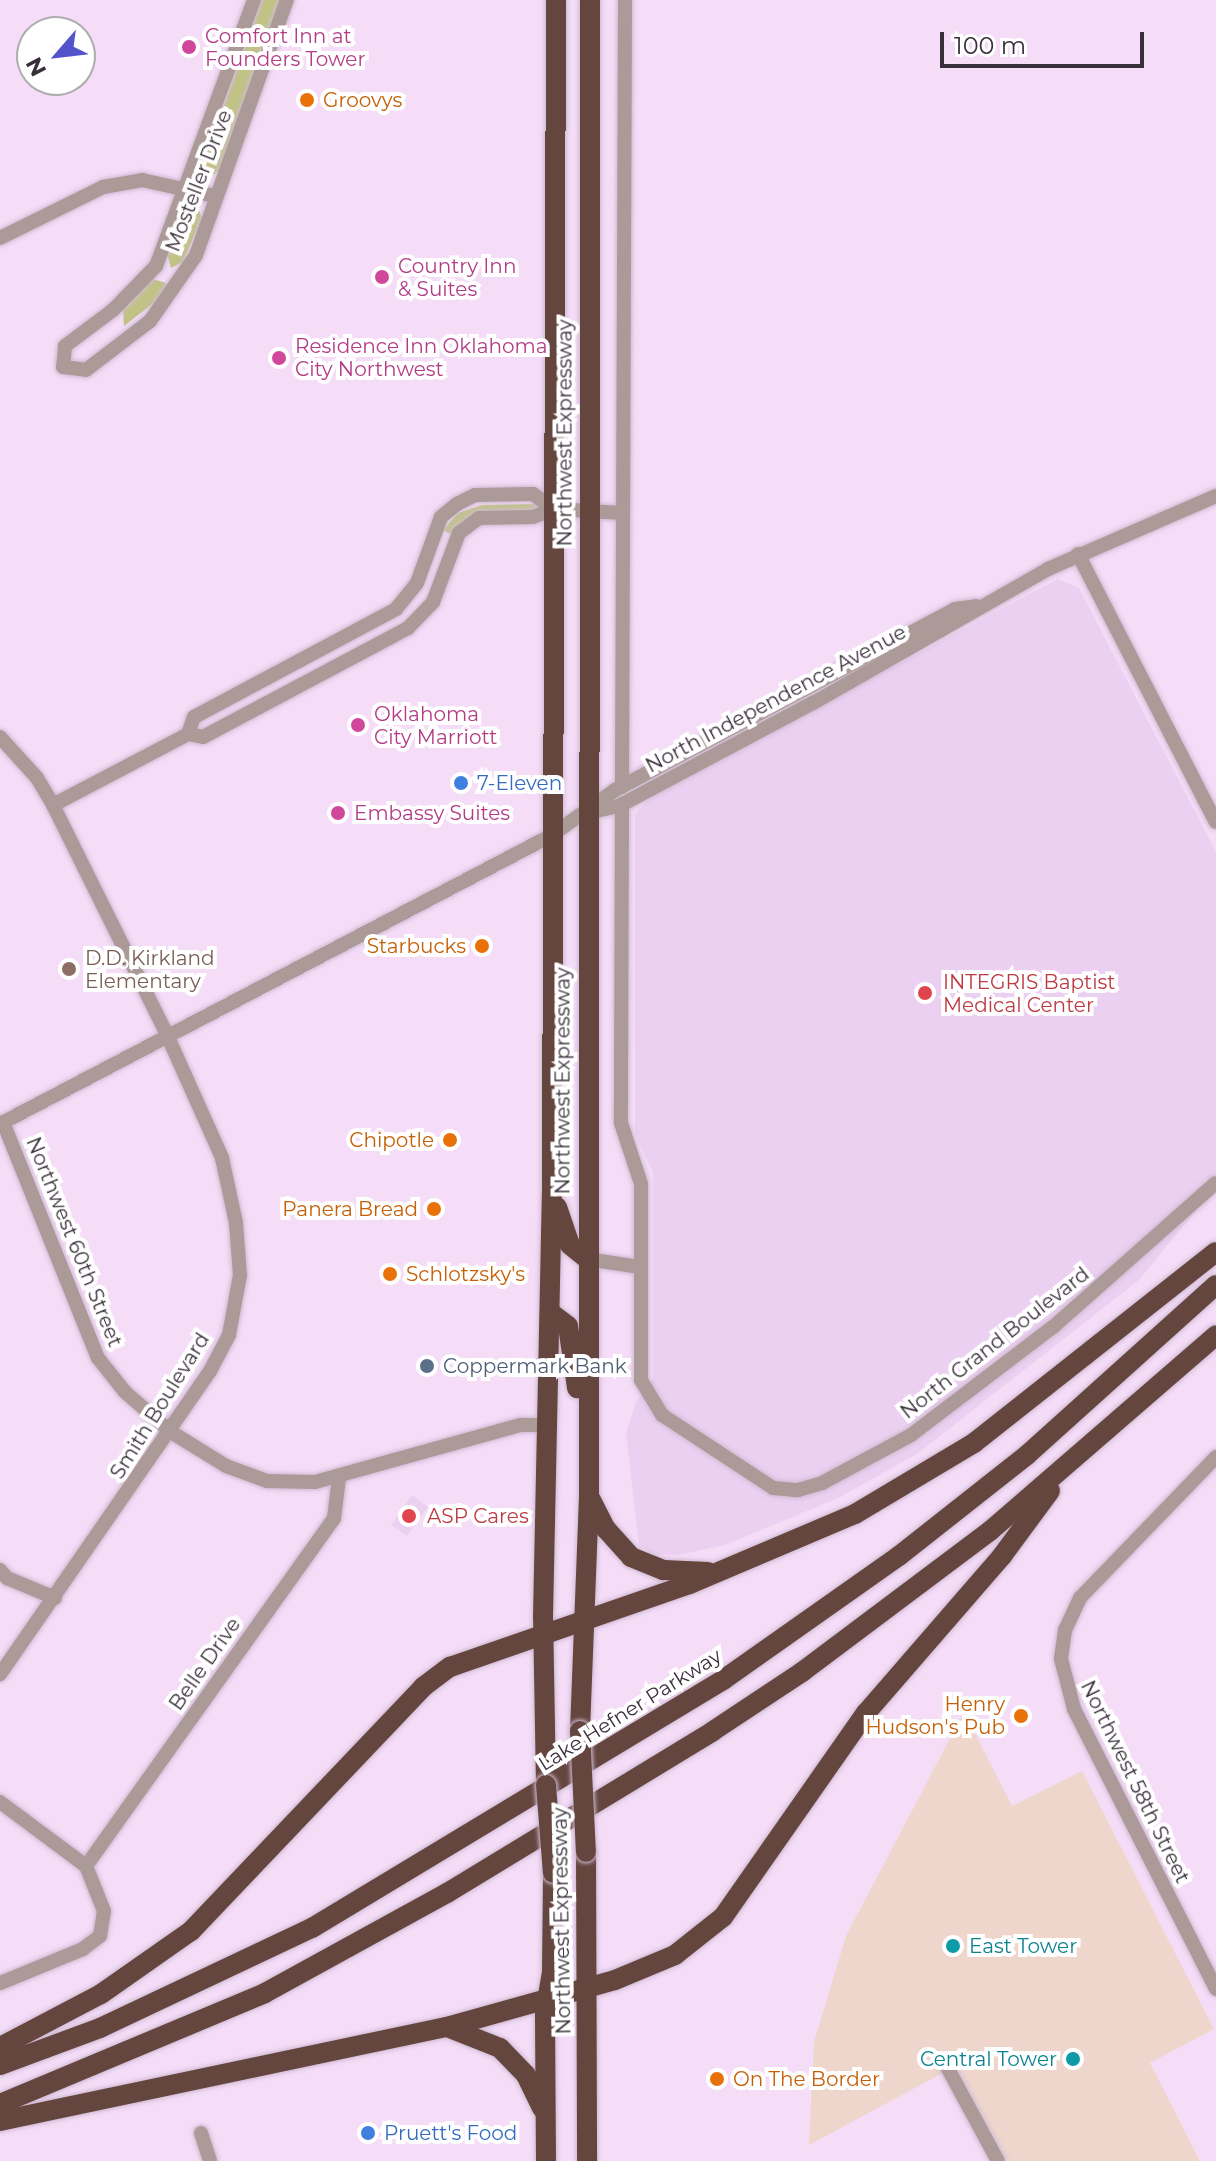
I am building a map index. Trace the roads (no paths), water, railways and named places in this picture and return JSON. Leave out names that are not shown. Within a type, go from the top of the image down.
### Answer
[{"type":"highway","name":"Northwest Expressway","points":[[546,2161],[547,2000],[553,1873],[544,1635],[552,1192],[556,0]]},
{"type":"highway","name":"Northwest Expressway","points":[[587,2161],[586,1852],[580,1731],[589,1495],[587,813],[590,0]]},
{"type":"highway","points":[[552,1192],[570,1245],[587,1259]]},
{"type":"highway","points":[[0,2047],[101,1994],[191,1931],[423,1687],[476,1655],[585,1621],[785,1547],[936,1468],[1216,1252]]},
{"type":"highway","name":"Lake Hefner Parkway","points":[[0,2065],[113,2022],[312,1928],[723,1680],[899,1556],[1027,1455],[1216,1285]]},
{"type":"highway","points":[[551,1313],[568,1326],[587,1451]]},
{"type":"highway","points":[[0,2104],[265,1993],[460,1886],[802,1672],[1068,1467],[1216,1335]]},
{"type":"highway","points":[[0,2121],[447,2027],[587,1988],[675,1955],[723,1917],[866,1713],[1002,1556],[1068,1467]]},
{"type":"highway","points":[[589,1495],[611,1536],[631,1557],[663,1570],[712,1572]]},
{"type":"highway","points":[[447,2027],[486,2040],[515,2060],[545,2115]]},
{"type":"street","name":"Mosteller Drive","points":[[254,0],[156,266],[113,310],[65,346],[63,367],[86,370],[150,321],[196,255],[287,0]]},
{"type":"street","points":[[622,787],[625,0]]},
{"type":"street","points":[[0,238],[103,187],[142,180],[215,196]]},
{"type":"street","points":[[188,734],[194,717],[404,600],[417,583],[441,517],[475,495],[533,494],[554,509]]},
{"type":"street","name":"North Independence Avenue","points":[[2,1123],[552,835],[622,787],[955,609],[976,606],[1078,554],[1216,496]]},
{"type":"street","points":[[53,805],[188,734],[203,737],[416,621],[433,602],[459,533],[479,518],[533,517],[554,509],[623,513]]},
{"type":"street","points":[[431,542],[453,552]]},
{"type":"street","points":[[1078,554],[1216,822]]},
{"type":"street","points":[[404,600],[416,621]]},
{"type":"street","name":"North Independence Avenue","points":[[587,813],[622,804],[959,624],[976,606]]},
{"type":"street","name":"Smith Boulevard","points":[[0,737],[37,778],[53,805],[168,1037],[222,1158],[236,1223],[240,1275],[229,1335],[171,1432],[0,1674]]},
{"type":"street","points":[[587,1259],[640,1267],[641,1184],[621,1123],[622,804]]},
{"type":"street","name":"Northwest 60th Street","points":[[2,1123],[98,1358],[125,1392],[171,1432],[226,1466],[267,1481],[339,1478],[521,1425],[547,1425]]},
{"type":"street","name":"North Grand Boulevard","points":[[640,1267],[639,1366],[650,1400],[662,1415],[773,1488],[798,1490],[873,1457],[968,1394],[1159,1238],[1216,1183]]},
{"type":"street","name":"Northwest 58th Street","points":[[1216,1457],[1080,1598],[1065,1630],[1061,1659],[1065,1690],[1216,1989]]},
{"type":"street","name":"Belle Drive","points":[[86,1866],[334,1518],[339,1478]]},
{"type":"street","points":[[0,1570],[7,1578],[55,1598]]},
{"type":"street","points":[[0,1802],[86,1866],[104,1911],[100,1936],[61,1960],[0,1983]]},
{"type":"street","points":[[945,2063],[998,2161]]},
{"type":"street","points":[[201,2133],[210,2161]]},
{"type":"place","name":"Comfort Inn at Founders Tower","points":[[189,47]]},
{"type":"place","name":"Groovys","points":[[307,100]]},
{"type":"place","name":"Country Inn & Suites","points":[[382,277]]},
{"type":"place","name":"Residence Inn Oklahoma City Northwest","points":[[279,358]]},
{"type":"place","name":"Oklahoma City Marriott","points":[[358,725]]},
{"type":"place","name":"7-Eleven","points":[[461,783]]},
{"type":"place","name":"Embassy Suites","points":[[338,813]]},
{"type":"place","name":"Starbucks","points":[[482,946]]},
{"type":"place","name":"D.D. Kirkland Elementary","points":[[69,969]]},
{"type":"place","name":"INTEGRIS Baptist Medical Center","points":[[925,993]]},
{"type":"place","name":"Chipotle","points":[[450,1140]]},
{"type":"place","name":"Panera Bread","points":[[434,1209]]},
{"type":"place","name":"Schlotzsky's","points":[[390,1274]]},
{"type":"place","name":"Coppermark Bank","points":[[427,1366]]},
{"type":"place","name":"ASP Cares","points":[[409,1516]]},
{"type":"place","name":"Henry Hudson's Pub","points":[[1021,1716]]},
{"type":"place","name":"East Tower","points":[[953,1946]]},
{"type":"place","name":"Central Tower","points":[[1073,2059]]},
{"type":"place","name":"On The Border","points":[[717,2079]]},
{"type":"place","name":"Pruett's Food","points":[[368,2133]]}]
